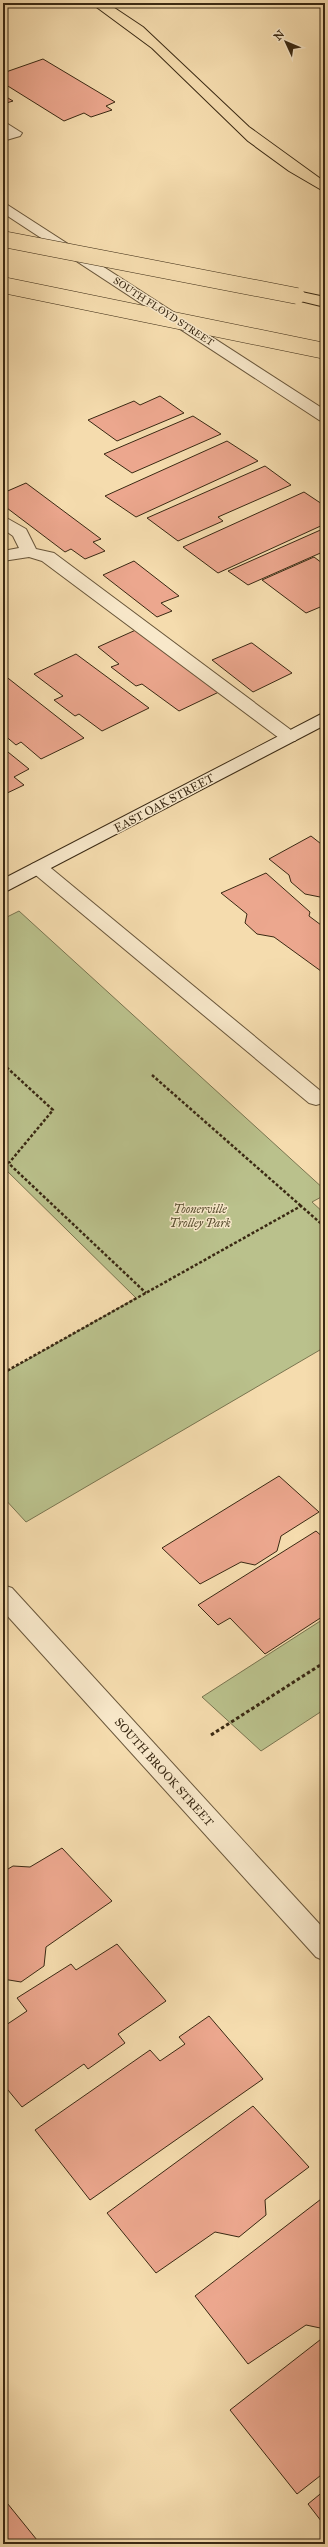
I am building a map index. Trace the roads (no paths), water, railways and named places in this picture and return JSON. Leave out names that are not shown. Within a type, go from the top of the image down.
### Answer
[{"type":"highway","points":[[98,3],[154,43],[243,130],[282,160],[325,188]]},
{"type":"highway","points":[[3,240],[325,302]]},
{"type":"highway","points":[[3,285],[325,351]]},
{"type":"street","points":[[3,125],[15,132],[3,137]]},
{"type":"street","name":"SOUTH FLOYD STREET","points":[[3,206],[325,416]]},
{"type":"street","points":[[3,521],[20,533],[29,552]]},
{"type":"street","points":[[3,556],[29,552],[48,556],[289,737]]},
{"type":"street","name":"EAST OAK STREET","points":[[3,887],[325,718]]},
{"type":"street","points":[[39,868],[316,1098]]},
{"type":"street","name":"SOUTH BROOK STREET","points":[[3,1595],[325,1949]]},
{"type":"park label","name":"Toonerville Trolley Park","points":[[200,1216]]}]
